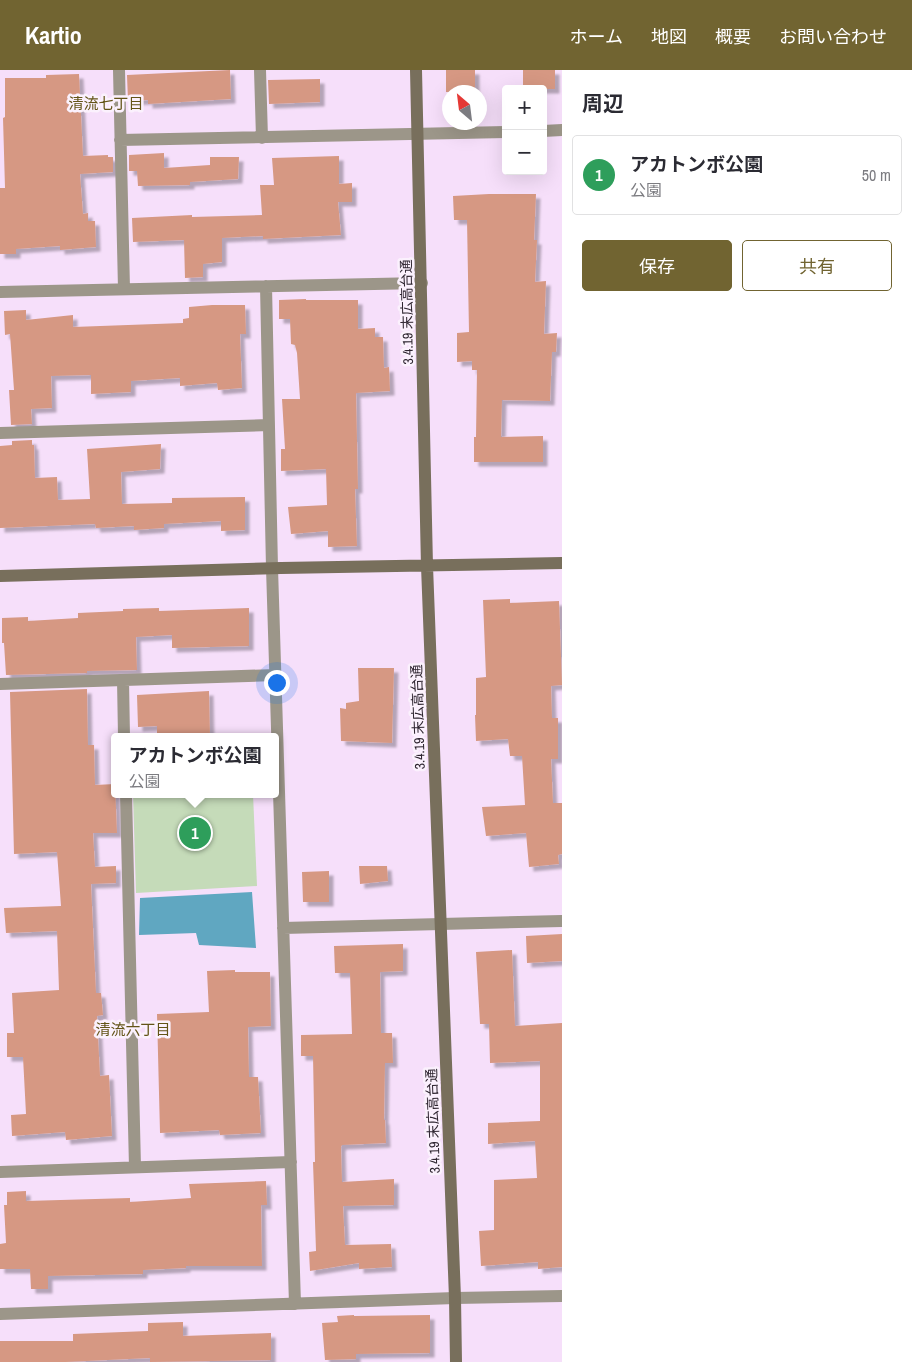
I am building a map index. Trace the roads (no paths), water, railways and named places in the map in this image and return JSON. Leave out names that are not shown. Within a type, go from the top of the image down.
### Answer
[{"type":"street","points":[[118,70],[124,289]]},
{"type":"street","points":[[260,70],[262,138]]},
{"type":"street","name":"3.4.19 末広高台通","points":[[416,70],[427,566],[456,1362]]},
{"type":"street","points":[[547,131],[562,130]]},
{"type":"street","points":[[120,140],[502,132]]},
{"type":"street","points":[[0,292],[422,283]]},
{"type":"street","points":[[266,286],[277,733]]},
{"type":"street","points":[[0,433],[269,425]]},
{"type":"street","points":[[0,576],[272,568],[562,563]]},
{"type":"street","points":[[0,684],[275,675]]},
{"type":"street","points":[[123,680],[124,733]]},
{"type":"street","points":[[126,798],[135,1167]]},
{"type":"street","points":[[279,798],[295,1304]]},
{"type":"street","points":[[283,928],[562,921]]},
{"type":"street","points":[[0,1172],[291,1162]]},
{"type":"street","points":[[0,1314],[562,1296]]},
{"type":"water","points":[[252,892],[256,948],[199,945],[196,933],[139,935],[140,898]]},
{"type":"place","name":"アカトンボ公園","points":[[195,833]]},
{"type":"district","name":"清流七丁目","points":[[106,104]]},
{"type":"district","name":"清流六丁目","points":[[133,1030]]}]
